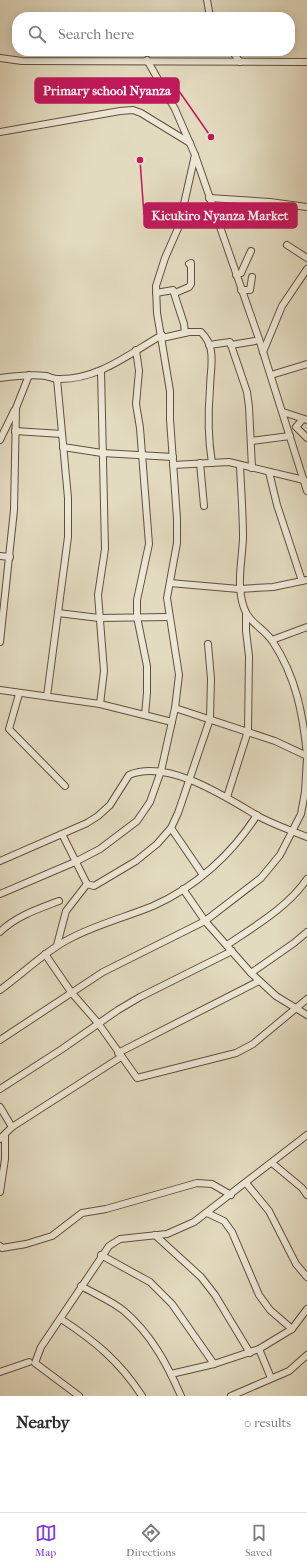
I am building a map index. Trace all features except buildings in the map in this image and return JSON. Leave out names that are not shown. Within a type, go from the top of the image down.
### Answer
[{"type":"street","points":[[207,0],[209,12]]},
{"type":"street","points":[[236,56],[240,62]]},
{"type":"street","points":[[0,58],[22,61],[147,60],[307,62]]},
{"type":"street","points":[[147,60],[175,108],[190,142],[271,375],[307,491]]},
{"type":"street","points":[[0,132],[106,113],[132,110],[141,113],[190,142]]},
{"type":"street","points":[[0,894],[75,862],[100,849],[137,821],[150,802],[161,771],[175,708],[179,675],[167,598],[177,543],[170,391],[157,313],[156,286],[180,226],[195,156]]},
{"type":"street","points":[[209,198],[270,202],[307,207]]},
{"type":"street","points":[[287,245],[307,258]]},
{"type":"street","points":[[236,275],[241,273],[251,251]]},
{"type":"street","points":[[175,293],[191,284],[191,263],[189,264]]},
{"type":"street","points":[[263,352],[282,306],[307,269]]},
{"type":"street","points":[[241,290],[250,290],[252,277]]},
{"type":"street","points":[[156,293],[173,290],[184,324],[185,333]]},
{"type":"street","points":[[0,378],[29,375],[47,376],[57,379],[87,376],[101,371],[162,336],[201,332],[205,336],[209,345],[212,359],[210,388],[210,446],[212,463]]},
{"type":"street","points":[[231,345],[255,341]]},
{"type":"street","points":[[209,345],[230,342],[247,392],[252,468]]},
{"type":"street","points":[[136,350],[139,371],[136,404],[142,455],[149,544],[139,587],[137,617],[147,666],[145,715]]},
{"type":"street","points":[[271,375],[307,364]]},
{"type":"street","points":[[100,704],[104,671],[98,595],[105,549],[101,371]]},
{"type":"street","points":[[0,440],[16,408],[29,375]]},
{"type":"street","points":[[47,696],[68,537],[68,498],[57,379]]},
{"type":"street","points":[[0,642],[14,510],[16,408]]},
{"type":"street","points":[[283,412],[305,420]]},
{"type":"street","points":[[305,420],[296,427],[307,438]]},
{"type":"street","points":[[15,431],[62,434]]},
{"type":"street","points":[[251,440],[290,436]]},
{"type":"street","points":[[63,447],[102,453],[173,457]]},
{"type":"street","points":[[173,465],[229,462],[304,480]]},
{"type":"street","points":[[200,463],[204,506]]},
{"type":"street","points":[[227,797],[248,731],[249,664],[246,614],[239,589],[242,562],[243,526],[240,465]]},
{"type":"street","points":[[170,583],[239,589],[273,587],[304,580],[277,505],[269,472]]},
{"type":"street","points":[[0,556],[10,557]]},
{"type":"street","points":[[58,613],[99,618],[169,617]]},
{"type":"street","points":[[0,1040],[103,972],[205,921],[261,878],[280,855],[301,814],[305,792],[307,756],[300,705],[297,690],[284,660],[272,640],[246,614]]},
{"type":"street","points":[[272,640],[307,627]]},
{"type":"street","points":[[62,834],[75,862],[88,884],[94,886],[136,861],[157,844],[170,828],[190,780],[210,718],[211,679],[208,644]]},
{"type":"street","points":[[0,690],[19,694],[47,696],[100,704],[172,722]]},
{"type":"street","points":[[19,694],[8,729],[65,786]]},
{"type":"street","points":[[300,705],[307,703]]},
{"type":"street","points":[[175,708],[248,731],[275,741],[307,756]]},
{"type":"street","points":[[0,861],[62,834],[98,816],[110,805],[129,774],[144,770],[161,771],[190,780],[227,797],[257,815],[307,837]]},
{"type":"street","points":[[0,990],[57,945],[103,923],[155,905],[183,889],[215,866],[234,846],[257,815]]},
{"type":"street","points":[[170,828],[203,875]]},
{"type":"street","points":[[227,945],[270,915],[301,888],[307,878]]},
{"type":"street","points":[[57,945],[66,911],[88,884]]},
{"type":"street","points":[[183,889],[205,921],[251,973],[276,996],[307,1016]]},
{"type":"street","points":[[0,932],[8,924],[58,901]]},
{"type":"street","points":[[251,973],[307,932]]},
{"type":"street","points":[[0,1088],[140,997],[232,952]]},
{"type":"street","points":[[45,954],[71,992],[98,1023],[137,1078],[226,1057],[253,1044],[307,999]]},
{"type":"street","points":[[0,1192],[5,1159],[2,1137],[12,1127],[120,1055],[259,981]]},
{"type":"street","points":[[0,1107],[12,1127]]},
{"type":"street","points":[[81,1396],[35,1363],[41,1347],[108,1246],[120,1239],[155,1235],[178,1229],[207,1213],[306,1137]]},
{"type":"street","points":[[272,1163],[302,1188],[307,1195]]},
{"type":"street","points":[[0,1246],[2,1248],[26,1244],[52,1236],[82,1213],[106,1209],[197,1183],[212,1184],[231,1195]]},
{"type":"street","points":[[246,1183],[269,1211],[296,1264],[307,1277]]},
{"type":"street","points":[[207,1213],[224,1221],[232,1232],[259,1296],[270,1310],[292,1330]]},
{"type":"street","points":[[155,1235],[201,1277],[215,1295],[250,1353]]},
{"type":"street","points":[[101,1255],[150,1282],[172,1304],[214,1364]]},
{"type":"street","points":[[81,1286],[123,1310],[129,1316],[157,1348],[181,1396]]},
{"type":"street","points":[[171,1374],[214,1364],[259,1349],[292,1330],[307,1309]]},
{"type":"street","points":[[61,1319],[92,1339],[105,1351],[142,1396]]},
{"type":"street","points":[[259,1349],[271,1378]]},
{"type":"street","points":[[231,1396],[289,1371],[307,1355]]},
{"type":"street","points":[[0,1372],[29,1362]]},
{"type":"street","points":[[73,1396],[81,1396]]},
{"type":"place","name":"Primary school Nyanza","points":[[211,137]]},
{"type":"place","name":"Kicukiro Nyanza Market","points":[[140,160]]}]
